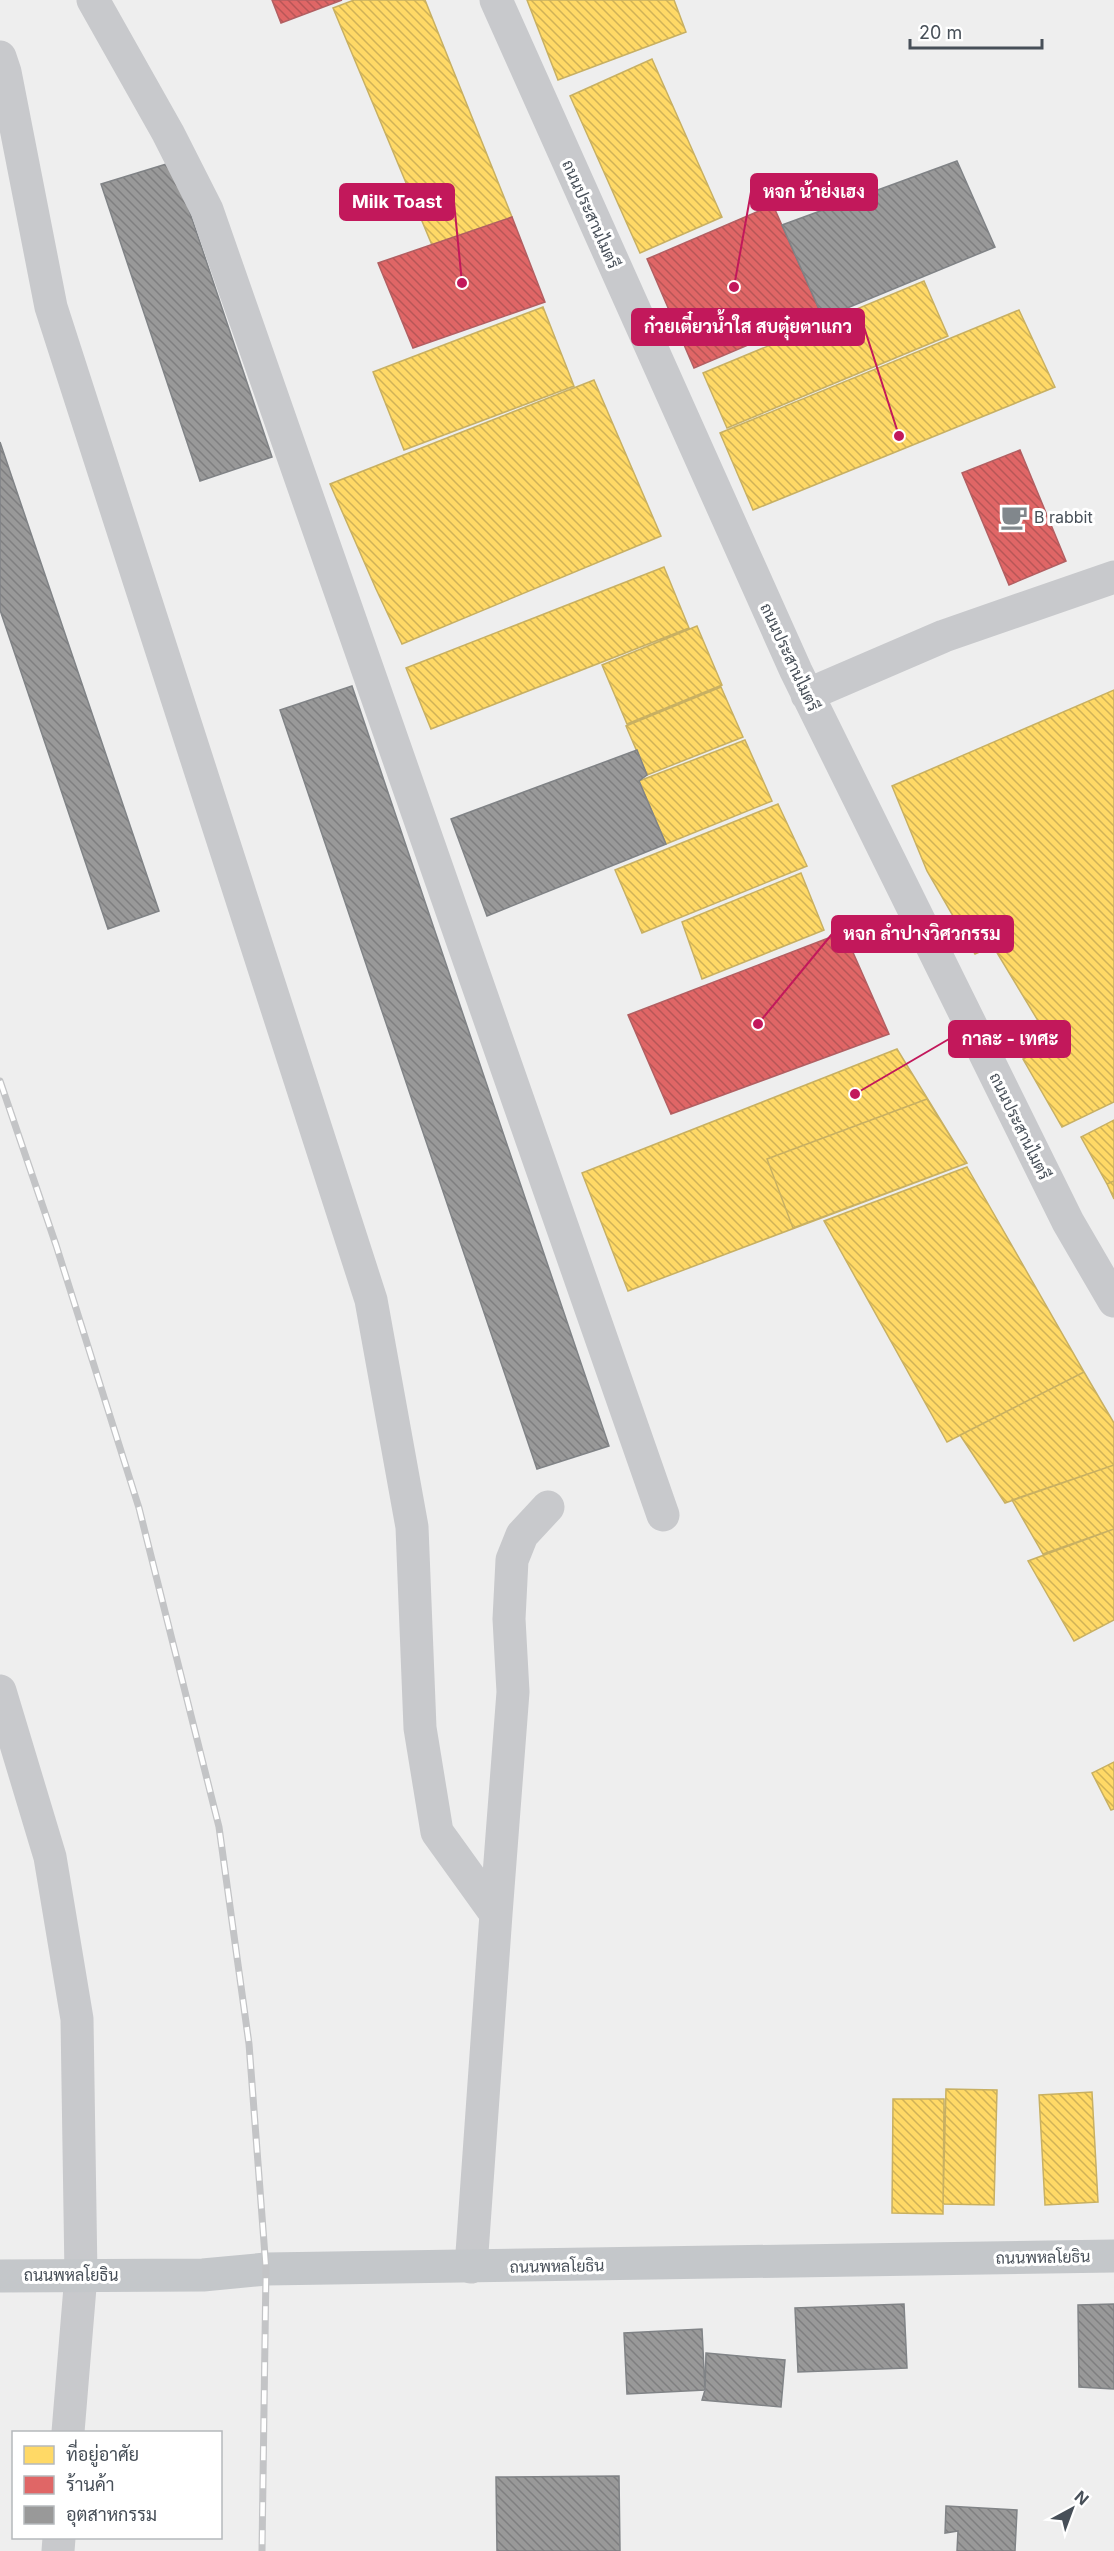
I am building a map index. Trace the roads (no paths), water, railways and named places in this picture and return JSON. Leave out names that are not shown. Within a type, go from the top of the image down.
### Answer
[{"type":"main road","name":"ถนนพหลโยธิน","points":[[0,2276],[202,2275],[266,2270],[1114,2256]]},
{"type":"street","points":[[93,0],[168,133],[207,210],[663,1515]]},
{"type":"street","name":"ถนนประสานไมตรี","points":[[496,0],[807,695],[1068,1222],[1114,1301]]},
{"type":"street","points":[[0,57],[5,72],[51,307],[371,1300],[412,1527],[420,1728],[437,1832],[496,1914]]},
{"type":"street","points":[[807,695],[944,636],[1114,577]]},
{"type":"street","points":[[471,2267],[513,1692],[509,1619],[512,1560],[522,1535],[548,1507]]},
{"type":"street","points":[[0,1691],[50,1857],[77,2019],[81,2275],[68,2431]]},
{"type":"railway","points":[[0,1081],[56,1245],[139,1508],[219,1827],[249,2044],[266,2269],[262,2551]]},
{"type":"place","name":"Milk Toast","points":[[462,283]]},
{"type":"place","name":"หจก น้าย่งเฮง","points":[[734,287]]},
{"type":"place","name":"ก๋วยเตี๋ยวน้ำใส สบตุ๋ยตาแกว","points":[[899,436]]},
{"type":"place","name":"B rabbit","points":[[1014,517]]},
{"type":"place","name":"หจก ลำปางวิศวกรรม","points":[[758,1024]]},
{"type":"place","name":"กาละ - เทศะ","points":[[855,1094]]}]
